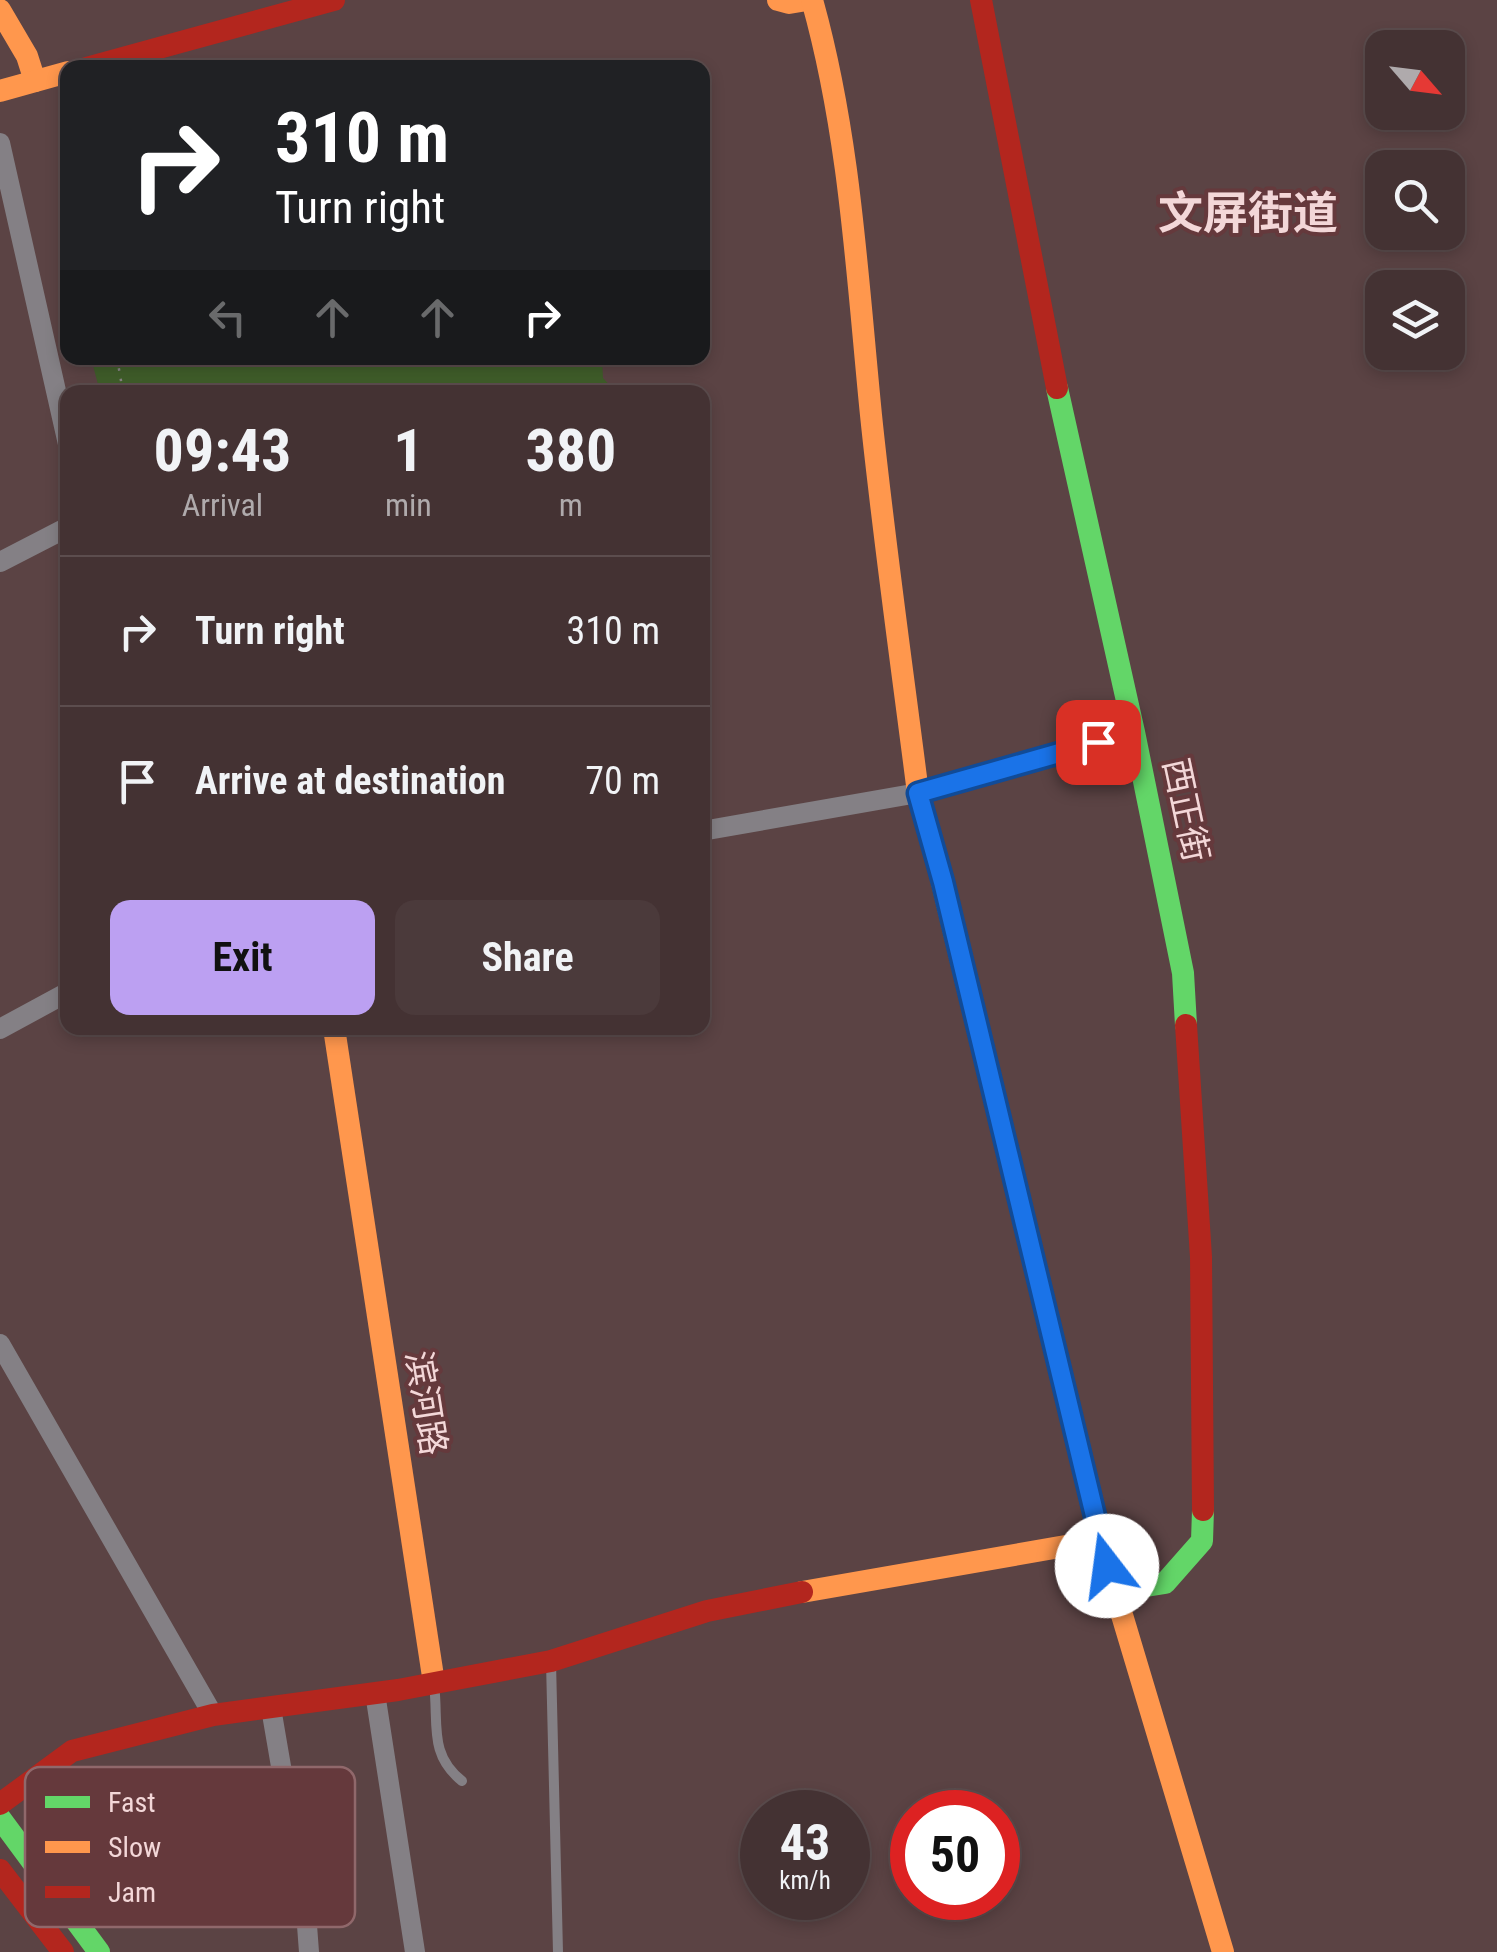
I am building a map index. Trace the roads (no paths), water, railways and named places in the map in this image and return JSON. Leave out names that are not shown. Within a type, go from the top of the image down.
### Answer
[{"type":"main road","points":[[115,60],[334,0]]},
{"type":"main road","points":[[778,0],[810,0],[830,64],[845,156],[876,464],[918,793],[943,882],[1100,1540],[1223,1952]]},
{"type":"main road","name":"西正街","points":[[981,0],[1040,315],[1134,732],[1183,973],[1201,1256],[1205,1471],[1202,1542],[1164,1582],[1115,1590]]},
{"type":"main road","points":[[0,10],[27,56],[36,81]]},
{"type":"main road","points":[[0,91],[60,74]]},
{"type":"main road","name":"滨河路","points":[[335,1035],[434,1683]]},
{"type":"main road","points":[[50,1767],[72,1751],[213,1716],[375,1693],[550,1661],[708,1611],[1100,1540]]},
{"type":"main road","points":[[0,1804],[25,1786]]},
{"type":"main road","points":[[0,1818],[25,1852]]},
{"type":"main road","points":[[0,1870],[25,1903]]},
{"type":"main road","points":[[44,1927],[63,1952]]},
{"type":"main road","points":[[81,1927],[99,1952]]},
{"type":"street","points":[[0,143],[60,409]]},
{"type":"street","points":[[0,562],[60,531]]},
{"type":"street","points":[[710,829],[918,793],[1134,732]]},
{"type":"street","points":[[0,1029],[60,996]]},
{"type":"street","points":[[0,1344],[213,1716]]},
{"type":"street","points":[[375,1693],[415,1952]]},
{"type":"street","points":[[271,1708],[281,1767]]},
{"type":"street","points":[[307,1927],[309,1952]]},
{"type":"lane","points":[[550,1661],[558,1952]]},
{"type":"lane","name":"滨河路","points":[[434,1683],[438,1754],[448,1770],[462,1781]]},
{"type":"district","name":"文屏街道","points":[[1248,213]]}]
